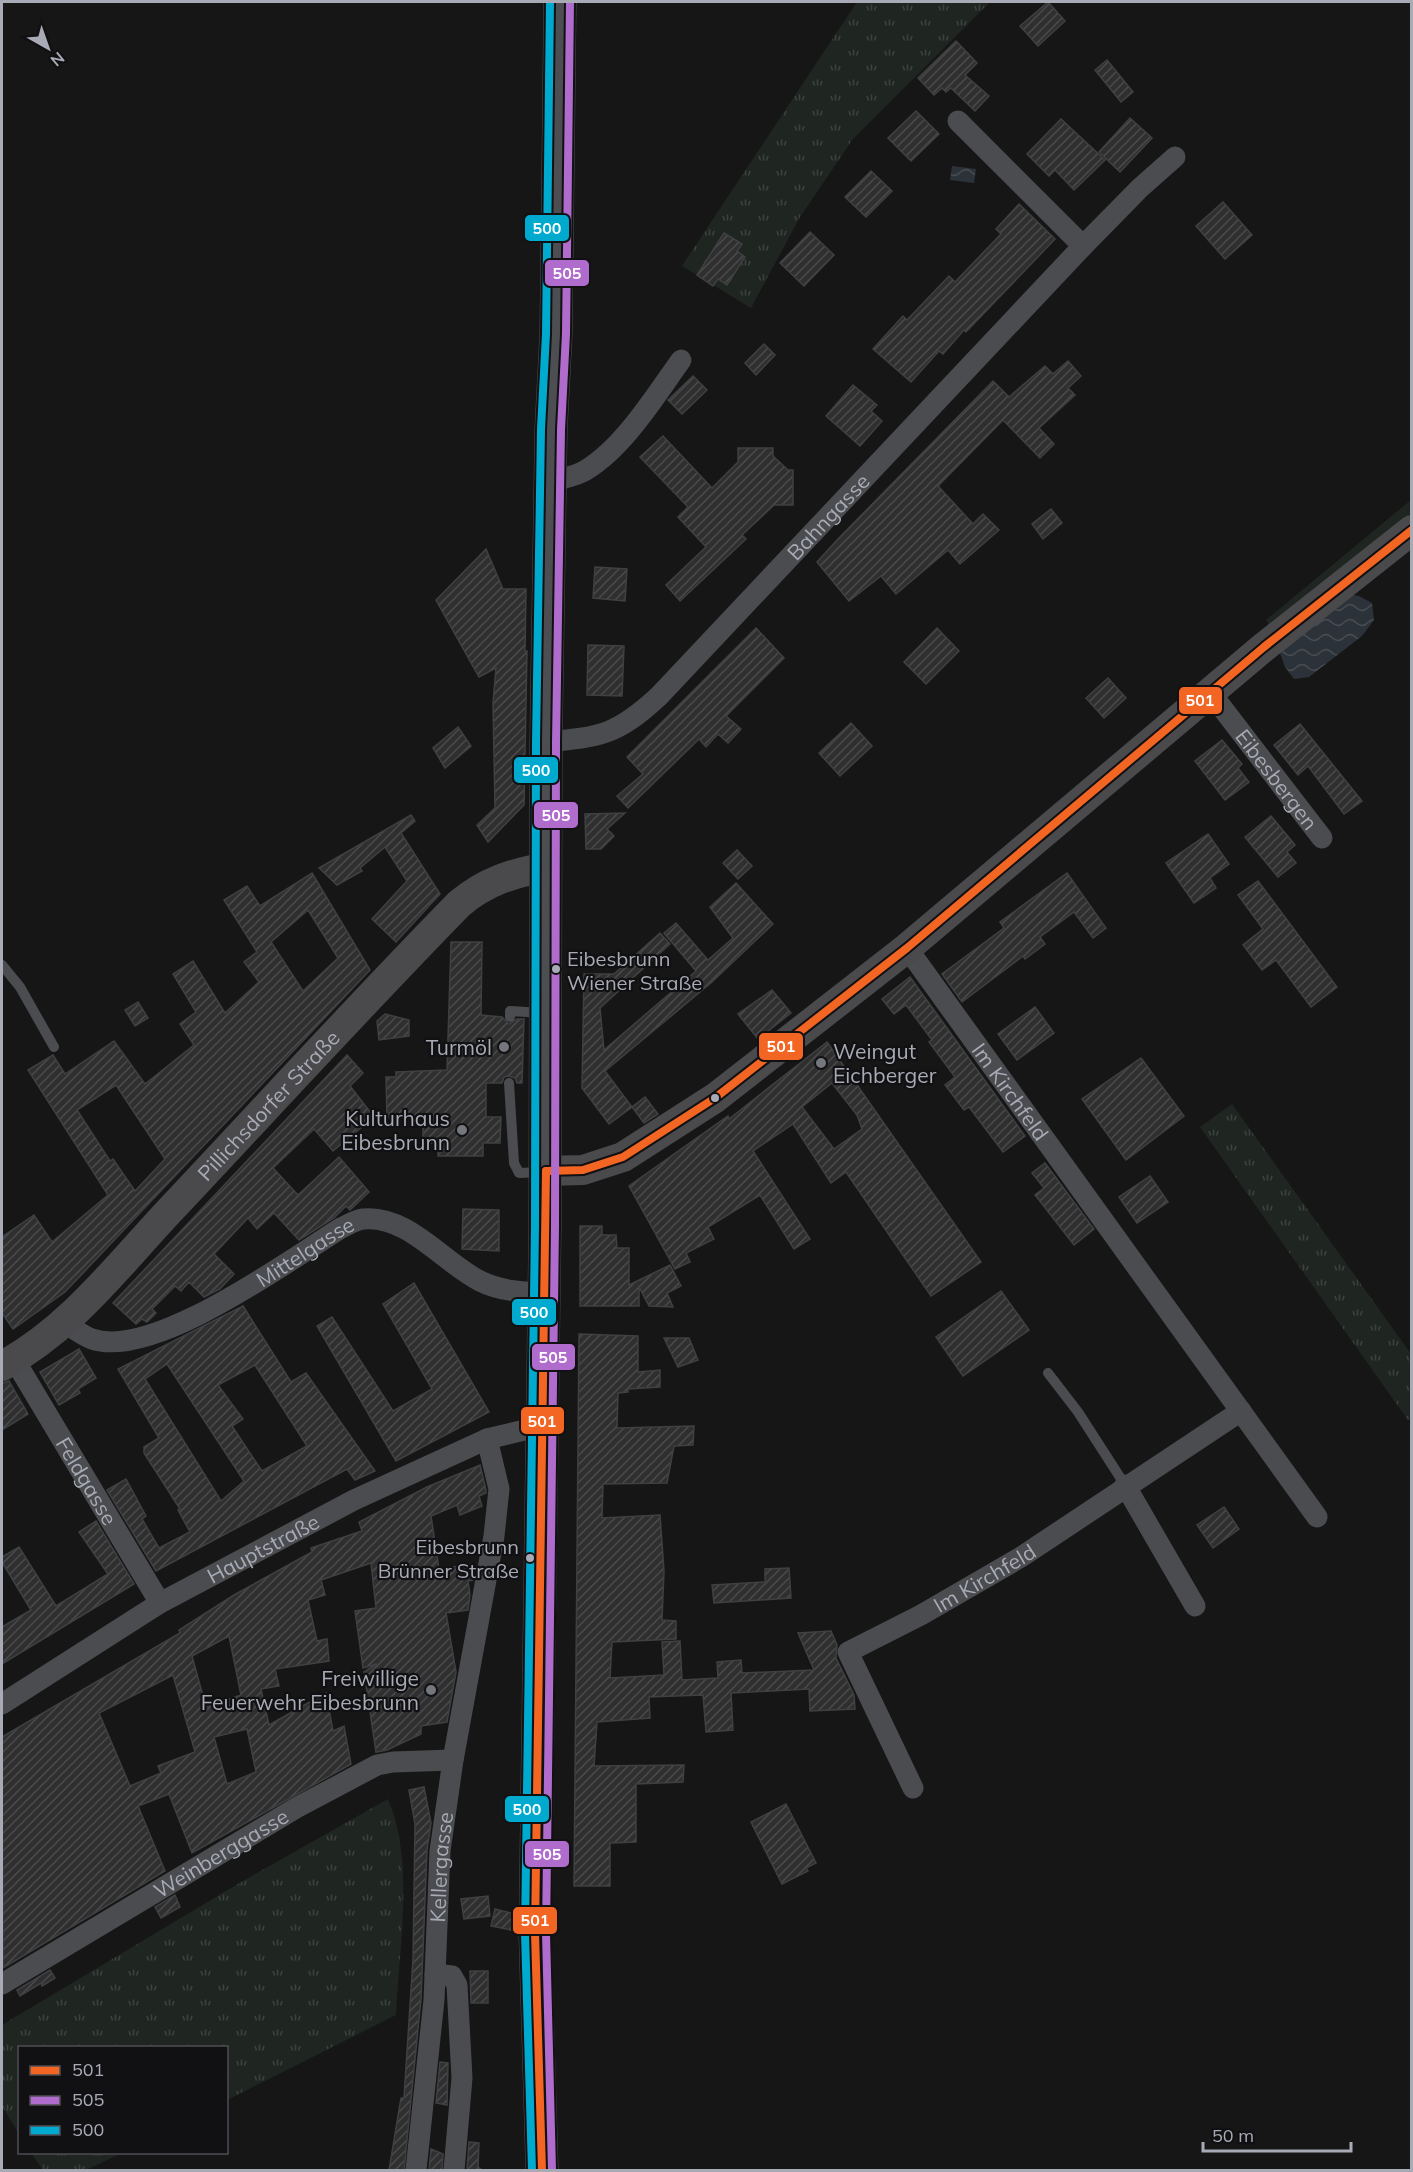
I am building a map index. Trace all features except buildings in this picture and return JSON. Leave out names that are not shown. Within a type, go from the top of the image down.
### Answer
[{"type":"main road","points":[[542,2170],[535,1933],[544,1293],[536,1172],[546,1013],[546,742],[560,2]]},
{"type":"street","points":[[958,122],[1083,246]]},
{"type":"street","name":"Bahngasse","points":[[546,742],[596,738],[609,733],[641,713],[1083,246],[1140,188],[1175,157]]},
{"type":"street","points":[[551,482],[585,471],[603,456],[646,408],[681,360]]},
{"type":"street","points":[[536,1172],[583,1170],[623,1157],[643,1147],[715,1098],[907,948],[1210,692],[1412,530]]},
{"type":"street","name":"Eibesbergen","points":[[1210,692],[1322,838]]},
{"type":"street","name":"Pillichsdorfer Straße","points":[[5,1364],[65,1323],[459,904],[474,891],[498,879],[547,867]]},
{"type":"street","name":"Im Kirchfeld","points":[[907,948],[1317,1517]]},
{"type":"street","name":"Mittelgasse","points":[[65,1323],[92,1339],[114,1342],[146,1338],[221,1302],[341,1228],[360,1219],[377,1219],[398,1226],[450,1263],[499,1288],[544,1293]]},
{"type":"street","name":"Feldgasse","points":[[5,1364],[160,1603]]},
{"type":"street","name":"Im Kirchfeld","points":[[912,1788],[848,1652],[921,1615],[1021,1557],[1125,1485],[1241,1411]]},
{"type":"street","name":"Hauptstraße","points":[[2,1704],[160,1603],[354,1500],[487,1439],[541,1426]]},
{"type":"street","name":"Kellergasse","points":[[416,2170],[435,1974],[440,1851],[453,1760],[494,1536],[499,1489],[487,1439]]},
{"type":"street","points":[[1125,1485],[1196,1606]]},
{"type":"street","name":"Weinberggasse","points":[[2,1984],[296,1808],[377,1765],[393,1762],[453,1760]]},
{"type":"street","points":[[435,1974],[452,1976],[458,1985],[462,2078],[454,2170]]},
{"type":"lane","points":[[2,965],[20,987],[54,1047]]},
{"type":"lane","points":[[510,1017],[510,1011],[546,1013]]},
{"type":"lane","points":[[509,1083],[514,1163],[519,1173],[536,1172]]},
{"type":"lane","points":[[1048,1373],[1078,1412],[1125,1485]]},
{"type":"green space","points":[[857,2],[990,2],[853,139],[800,217],[751,308],[682,266]]},
{"type":"green space","points":[[1411,500],[1411,519],[1271,627],[1266,620]]},
{"type":"green space","points":[[1232,1104],[1411,1354],[1412,1418],[1408,1420],[1200,1127]]},
{"type":"green space","points":[[388,1799],[401,1850],[403,1878],[402,1934],[396,2015],[228,2099],[228,2046],[18,2046],[18,2132],[2,2106],[2,2025],[241,1882]]},
{"type":"green space","points":[[32,2154],[120,2154],[86,2170],[43,2170]]},
{"type":"water","points":[[952,166],[976,169],[974,183],[950,180]]},
{"type":"water","points":[[1348,594],[1359,596],[1372,603],[1374,620],[1362,636],[1309,677],[1294,679],[1285,667],[1280,653]]},
{"type":"transit line","name":"500","points":[[532,2170],[525,1933],[535,1226],[536,742],[541,429],[546,334],[550,2]]},
{"type":"transit line","name":"505","points":[[552,2170],[546,1933],[555,1226],[556,742],[561,429],[566,334],[570,2]]},
{"type":"transit line","name":"501","points":[[546,1171],[583,1170],[623,1157],[715,1098],[907,948],[1264,647],[1412,530]]},
{"type":"transit line","name":"501","points":[[542,2170],[535,1933],[546,1171]]},
{"type":"place","name":"Eibesbrunn Wiener Straße","points":[[556,969]]},
{"type":"place","name":"Turmöl","points":[[504,1047]]},
{"type":"place","name":"Weingut Eichberger","points":[[821,1063]]},
{"type":"place","name":"Kulturhaus Eibesbrunn","points":[[462,1130]]},
{"type":"place","name":"Eibesbrunn Brünner Straße","points":[[530,1558]]},
{"type":"place","name":"Freiwillige Feuerwehr Eibesbrunn","points":[[431,1690]]}]
